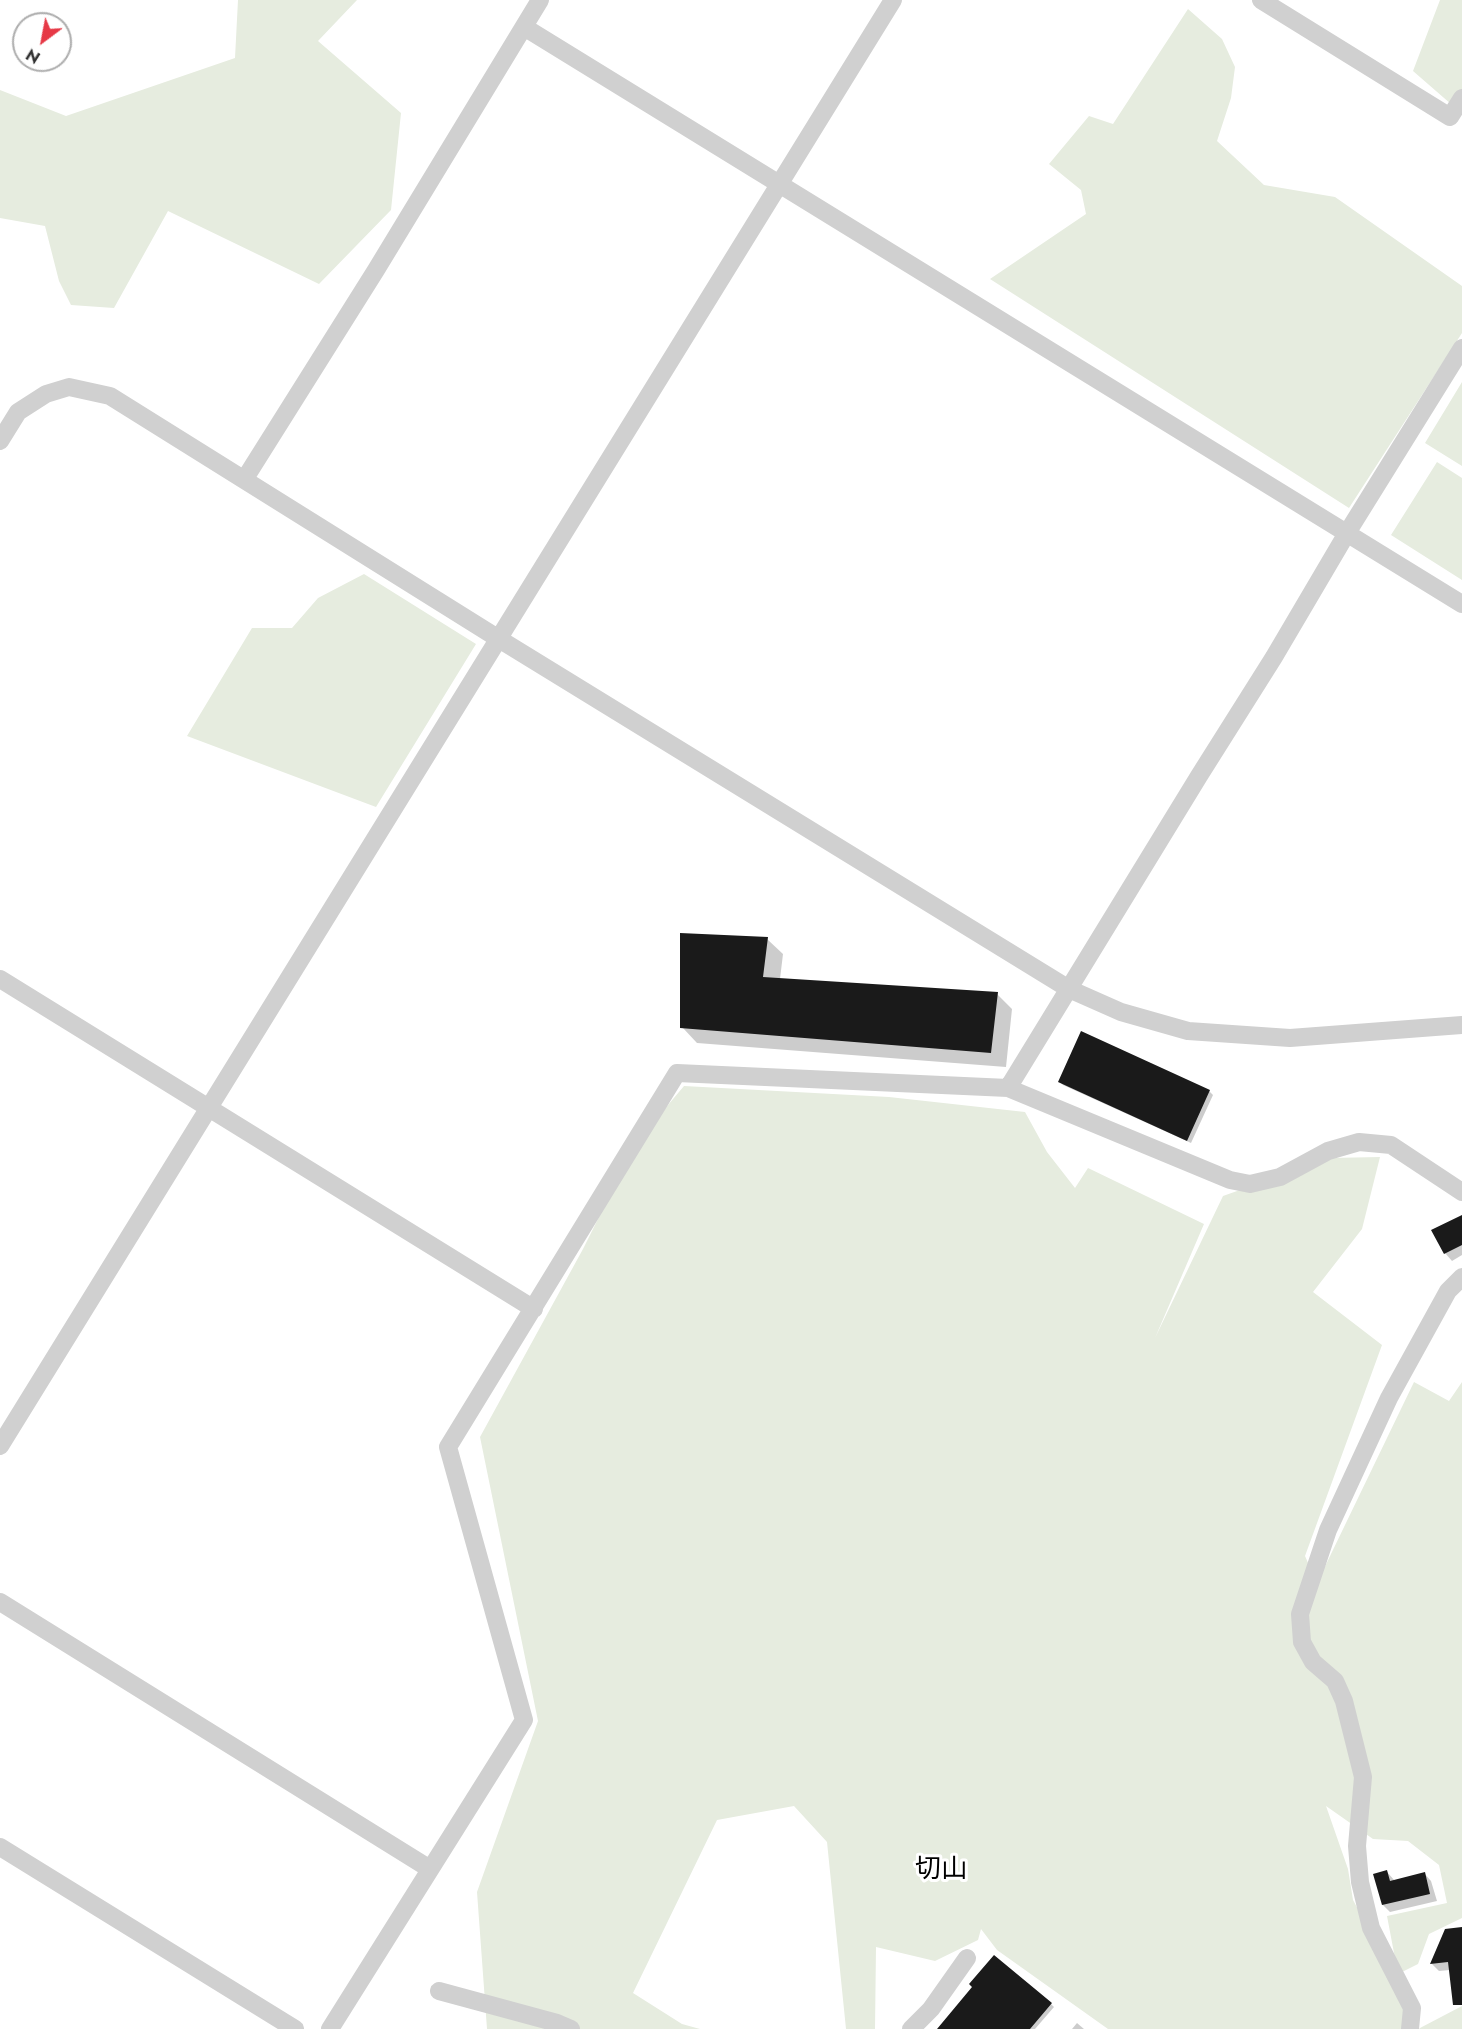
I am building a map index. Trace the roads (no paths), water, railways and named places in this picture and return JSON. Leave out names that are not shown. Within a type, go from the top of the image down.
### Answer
[{"type":"street","points":[[244,480],[376,270],[540,0]]},
{"type":"street","points":[[0,1446],[893,0]]},
{"type":"street","points":[[1261,0],[1450,117],[1462,98]]},
{"type":"street","points":[[524,27],[1462,604]]},
{"type":"street","points":[[1008,1088],[1462,348]]},
{"type":"street","points":[[0,441],[18,412],[46,394],[69,387],[110,396],[499,639],[1068,989],[1121,1012],[1188,1031],[1290,1038],[1462,1025]]},
{"type":"street","points":[[0,979],[534,1309]]},
{"type":"street","points":[[330,2029],[524,1720],[448,1447],[678,1073],[1008,1088],[1230,1180],[1250,1184],[1280,1177],[1328,1151],[1359,1142],[1391,1145],[1462,1192]]},
{"type":"street","points":[[1410,2029],[1412,2008],[1371,1928],[1360,1882],[1357,1846],[1364,1778],[1344,1701],[1335,1682],[1313,1662],[1302,1642],[1300,1614],[1328,1530],[1389,1398],[1448,1291],[1462,1277]]},
{"type":"street","points":[[0,1602],[430,1869]]},
{"type":"street","points":[[0,1847],[295,2029]]},
{"type":"street","points":[[910,2029],[931,2009],[967,1959]]},
{"type":"street","points":[[439,1991],[557,2023],[571,2029]]},
{"type":"district","name":"切山","points":[[941,1871]]}]
